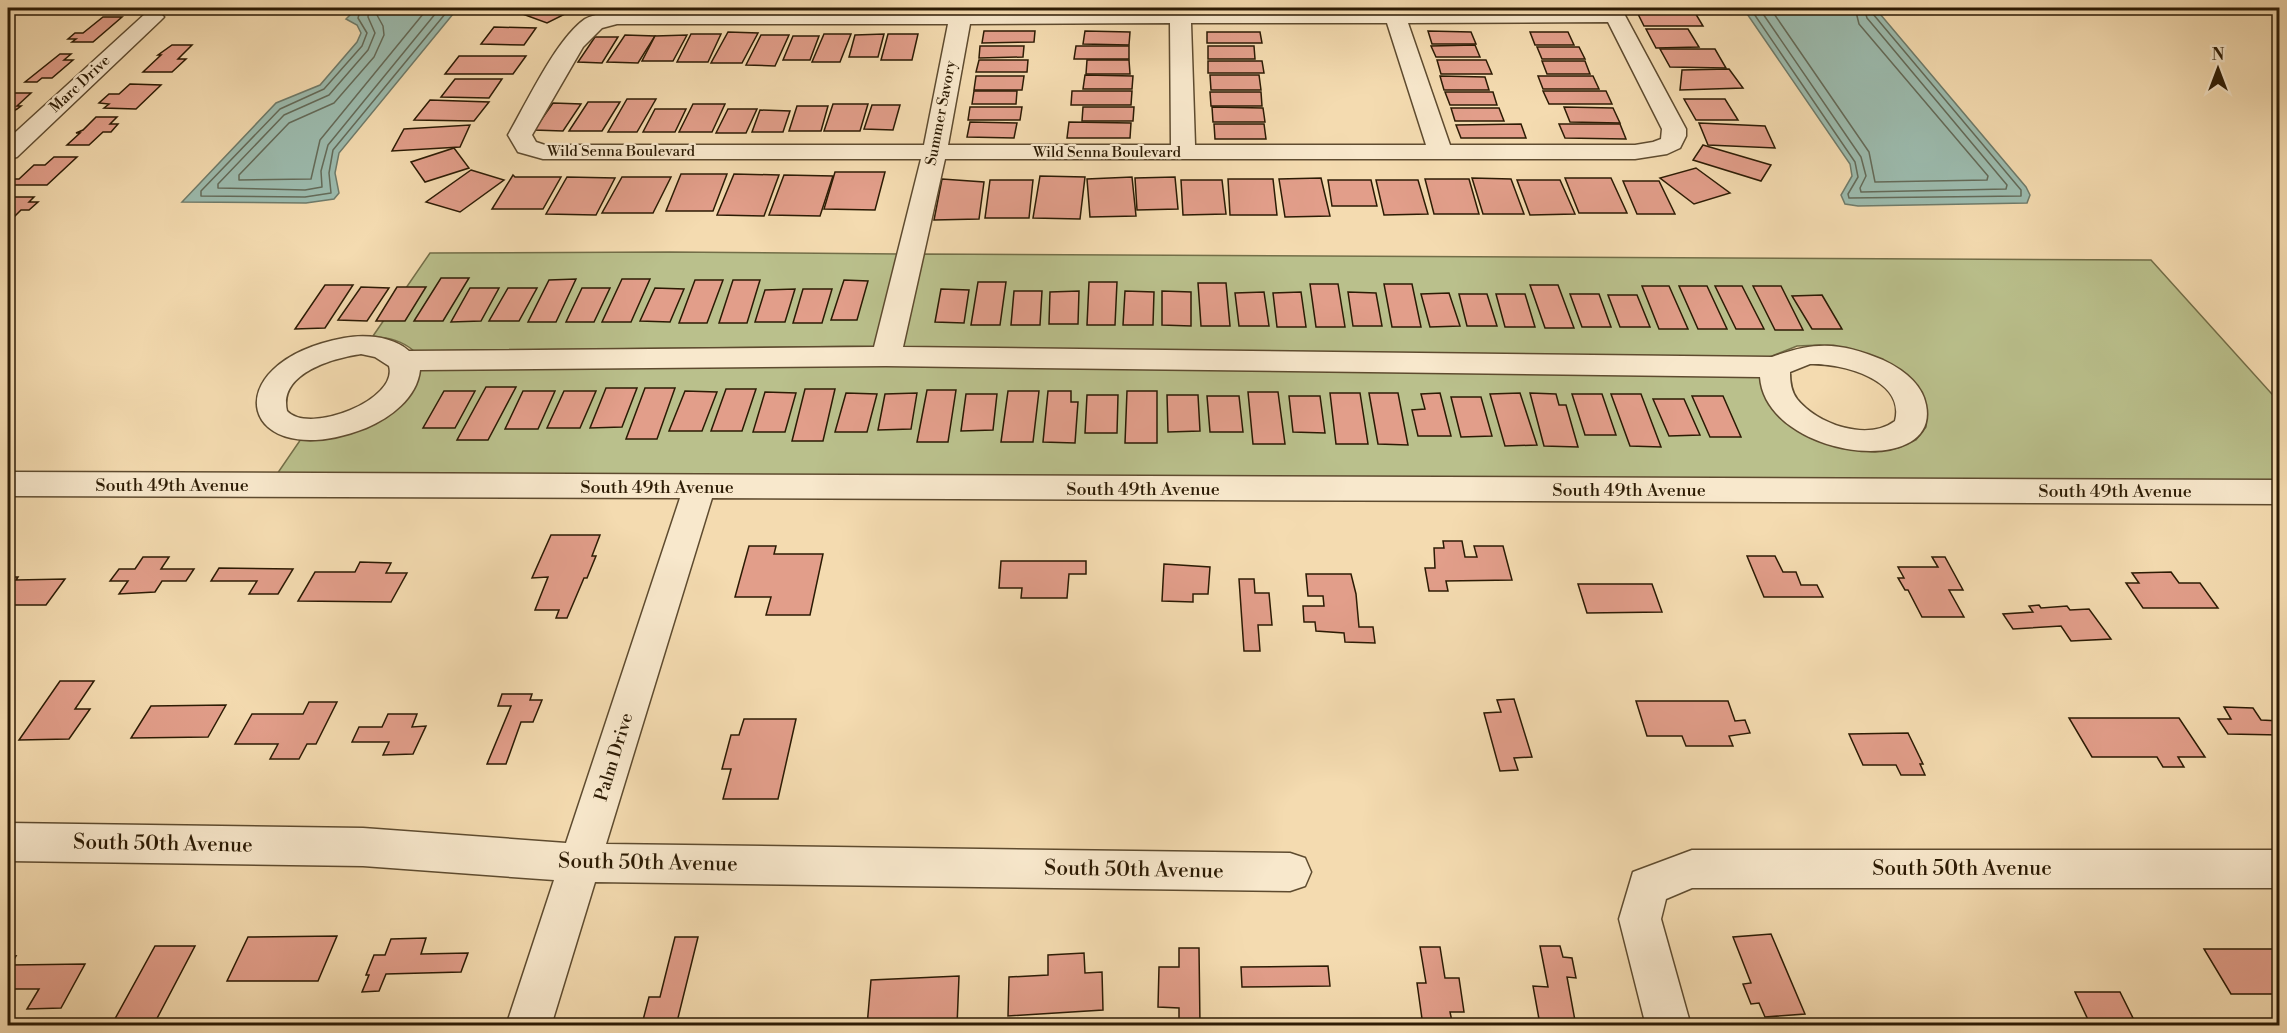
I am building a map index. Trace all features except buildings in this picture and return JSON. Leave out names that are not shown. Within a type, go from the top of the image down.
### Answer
[{"type":"street","name":"Wild Senna Boulevard","points":[[961,12],[1180,16],[1395,16],[1613,12],[1674,129],[1671,143],[1658,149],[1635,152],[543,152],[527,147],[520,135],[549,83],[582,35],[595,22],[617,18],[961,12]]},
{"type":"street","name":"Summer Savory","points":[[886,356],[935,152],[961,12]]},
{"type":"street","points":[[1180,16],[1183,152]]},
{"type":"street","points":[[1395,16],[1440,152]]},
{"type":"street","name":"Marc Drive","points":[[8,152],[153,17]]},
{"type":"street","points":[[404,361],[886,356],[1775,367]]},
{"type":"street","name":"South 49th Avenue","points":[[8,484],[2280,492]]},
{"type":"street","name":"Palm Drive","points":[[528,1026],[699,488]]},
{"type":"street","name":"South 50th Avenue","points":[[8,842],[363,847],[580,863],[1290,872]]},
{"type":"street","name":"South 50th Avenue","points":[[1669,1026],[1640,919],[1648,886],[1692,869],[2280,869]]},
{"type":"green space","points":[[430,253],[899,254],[876,346],[414,351],[395,340],[373,336]]},
{"type":"green space","points":[[922,254],[2151,260],[2280,403],[2279,481],[277,474],[301,439],[322,438],[420,370],[884,365],[1761,376],[1826,442],[1853,450],[1875,452],[1898,448],[1916,440],[1926,427],[1927,410],[1918,392],[1851,350],[1820,345],[1797,346],[1767,358],[901,347]]},
{"type":"water","points":[[357,8],[458,8],[339,153],[335,173],[339,193],[334,199],[306,203],[182,202],[276,103],[320,85],[357,42],[361,33],[357,25],[346,19]]},
{"type":"water","points":[[1743,8],[1875,8],[2026,187],[2030,195],[2027,203],[1858,206],[1845,204],[1841,195],[1852,176],[1850,164]]}]
